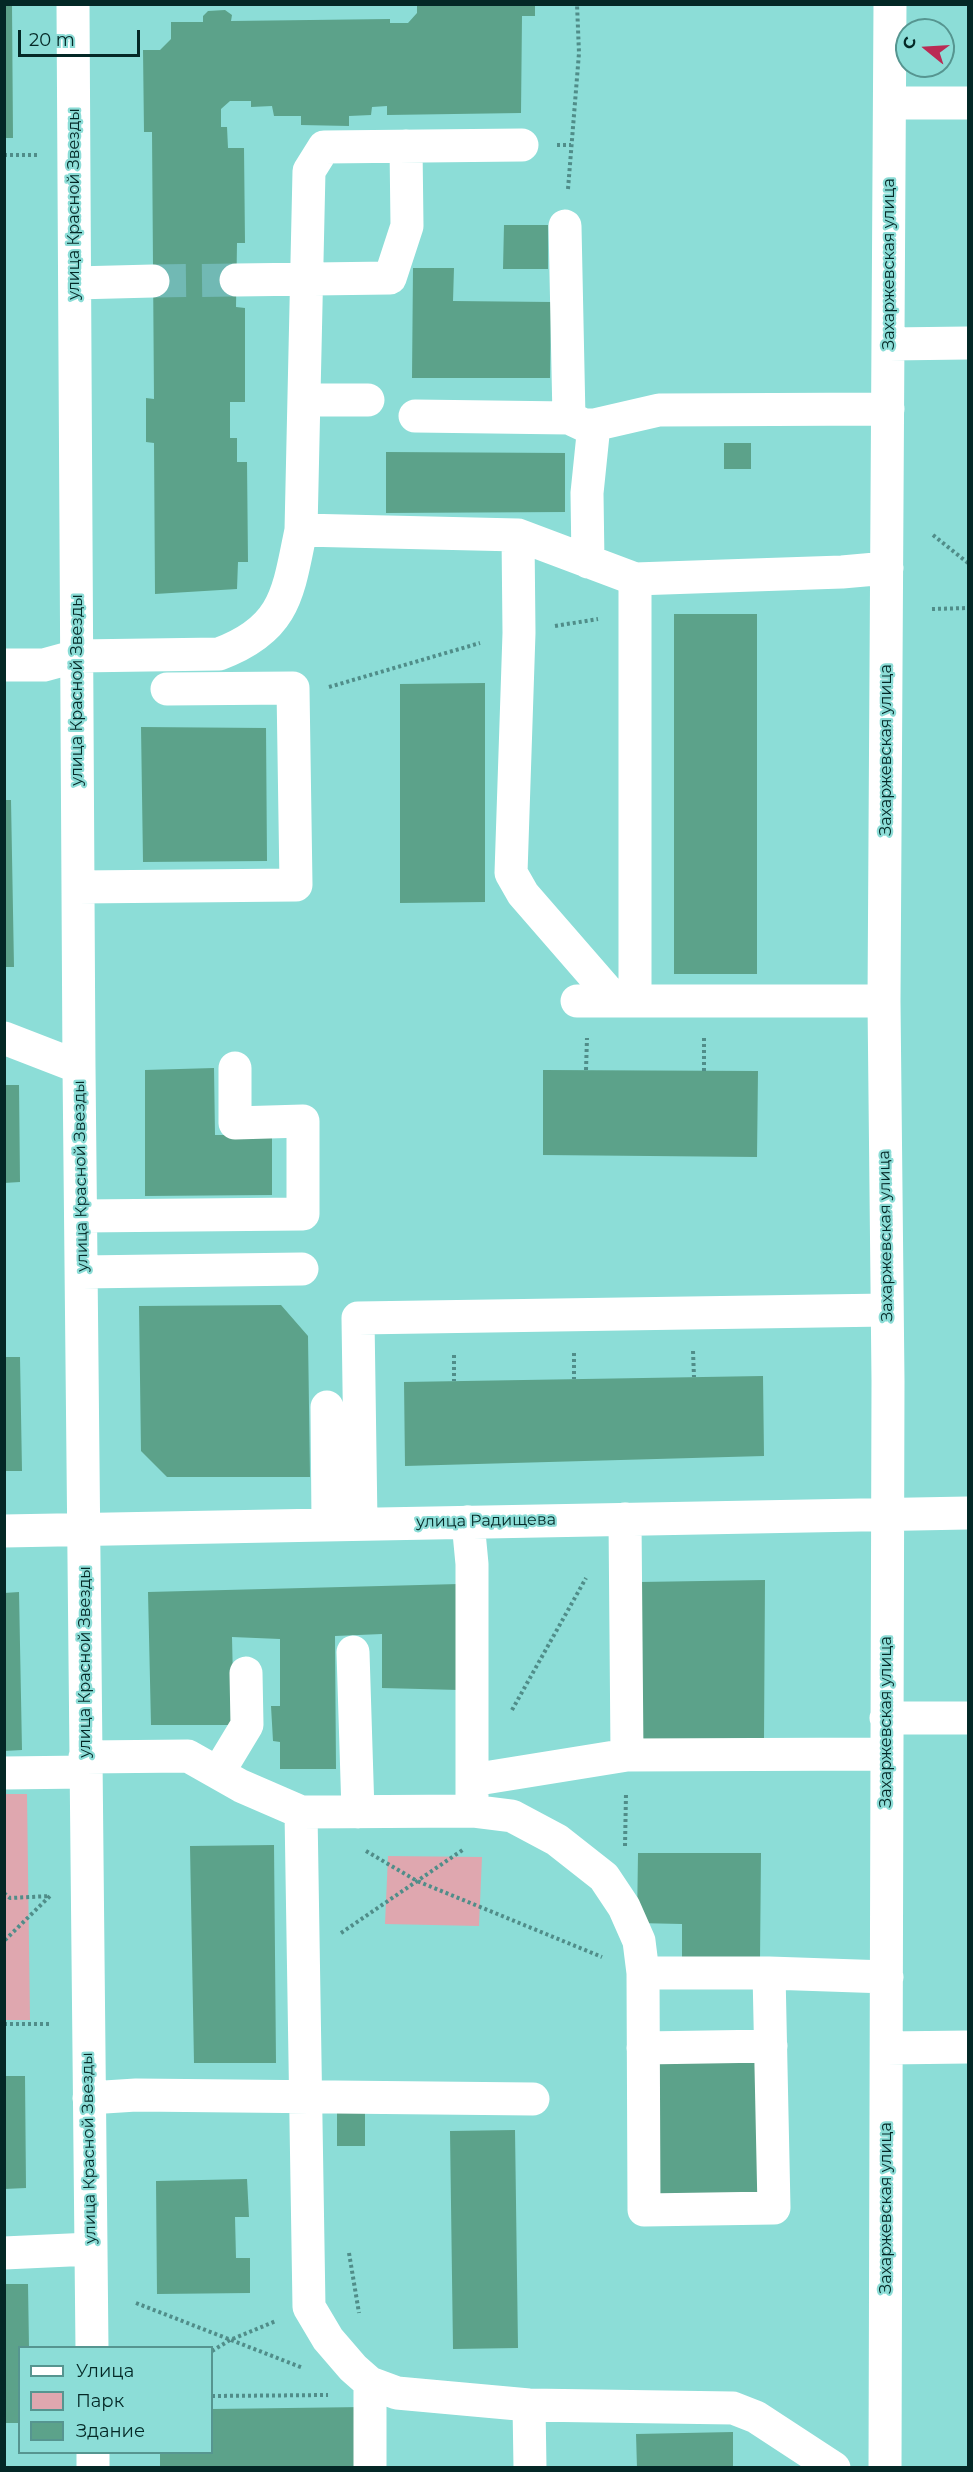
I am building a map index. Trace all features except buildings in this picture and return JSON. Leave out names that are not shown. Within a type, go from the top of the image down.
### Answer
[{"type":"street","name":"улица Красной Звезды","points":[[73,4],[79,1067],[92,2346]]},
{"type":"street","name":"Захаржевская улица","points":[[885,2468],[887,1310],[884,1001],[890,4]]},
{"type":"street","points":[[890,103],[969,103]]},
{"type":"street","points":[[4,665],[44,665],[77,657],[219,654],[241,646],[258,634],[277,614],[290,588],[300,530],[309,171],[324,147],[522,145]]},
{"type":"street","points":[[236,280],[390,278],[406,226],[406,146]]},
{"type":"street","points":[[565,226],[587,493],[588,562]]},
{"type":"street","points":[[75,283],[153,281]]},
{"type":"street","points":[[889,344],[969,343]]},
{"type":"street","points":[[304,400],[368,400]]},
{"type":"street","points":[[415,416],[582,422],[659,410],[888,409]]},
{"type":"street","points":[[300,530],[518,536],[635,579],[842,572],[887,568]]},
{"type":"street","points":[[518,536],[519,633],[511,873],[523,894],[626,1001]]},
{"type":"street","points":[[626,1001],[635,579]]},
{"type":"street","points":[[78,887],[296,885],[293,688],[167,689]]},
{"type":"street","points":[[577,1001],[884,1001]]},
{"type":"street","points":[[4,1038],[79,1067]]},
{"type":"street","points":[[81,1216],[303,1214],[303,1121],[235,1123],[235,1068]]},
{"type":"street","points":[[82,1272],[302,1269]]},
{"type":"street","points":[[361,1523],[358,1318],[887,1310]]},
{"type":"street","points":[[327,1407],[328,1524]]},
{"type":"street","name":"улица Радищева","points":[[4,1531],[969,1513]]},
{"type":"street","points":[[625,1519],[627,1755]]},
{"type":"street","points":[[468,1522],[472,1564],[472,1795]]},
{"type":"street","points":[[353,1652],[358,1812]]},
{"type":"street","points":[[218,1773],[247,1725],[246,1673]]},
{"type":"street","points":[[886,1718],[969,1718]]},
{"type":"street","points":[[4,1773],[188,1756],[218,1773],[301,1812],[358,1812],[472,1795],[627,1755],[886,1754]]},
{"type":"street","points":[[472,1795],[557,1840],[604,1877],[624,1907],[639,1941],[643,1973],[644,2210],[774,2208],[770,1973]]},
{"type":"street","points":[[301,1812],[309,2307],[328,2339],[370,2389],[370,2468]]},
{"type":"street","points":[[643,1973],[770,1973],[887,1977]]},
{"type":"street","points":[[644,2048],[771,2046]]},
{"type":"street","points":[[887,2048],[969,2047]]},
{"type":"street","points":[[89,2098],[136,2095],[533,2099]]},
{"type":"street","points":[[4,2253],[91,2249]]},
{"type":"street","points":[[370,2389],[529,2405],[733,2408],[756,2417],[834,2468]]},
{"type":"street","points":[[529,2405],[530,2468]]},
{"type":"path","points":[[565,226],[579,53],[577,4]]},
{"type":"path","points":[[4,155],[38,155]]},
{"type":"path","points":[[933,535],[969,563]]},
{"type":"path","points":[[932,609],[969,608]]},
{"type":"path","points":[[293,688],[331,687],[400,665],[519,633],[608,617]]},
{"type":"path","points":[[507,1718],[589,1572]]},
{"type":"path","points":[[625,1849],[627,1755]]},
{"type":"path","points":[[304,1959],[512,1816]]},
{"type":"path","points":[[359,1847],[417,1881],[643,1973]]},
{"type":"path","points":[[4,1893],[10,1898],[50,1896],[4,1941]]},
{"type":"path","points":[[4,2024],[51,2024]]},
{"type":"path","points":[[136,2303],[306,2370]]},
{"type":"path","points":[[213,2350],[230,2340],[309,2307]]},
{"type":"path","points":[[213,2396],[370,2389]]},
{"type":"green space","points":[[5,1794],[27,1794],[30,2020],[5,2020]]},
{"type":"green space","points":[[388,1856],[482,1857],[479,1926],[385,1924]]},
{"type":"tunnel","points":[[153,281],[236,280]]}]
